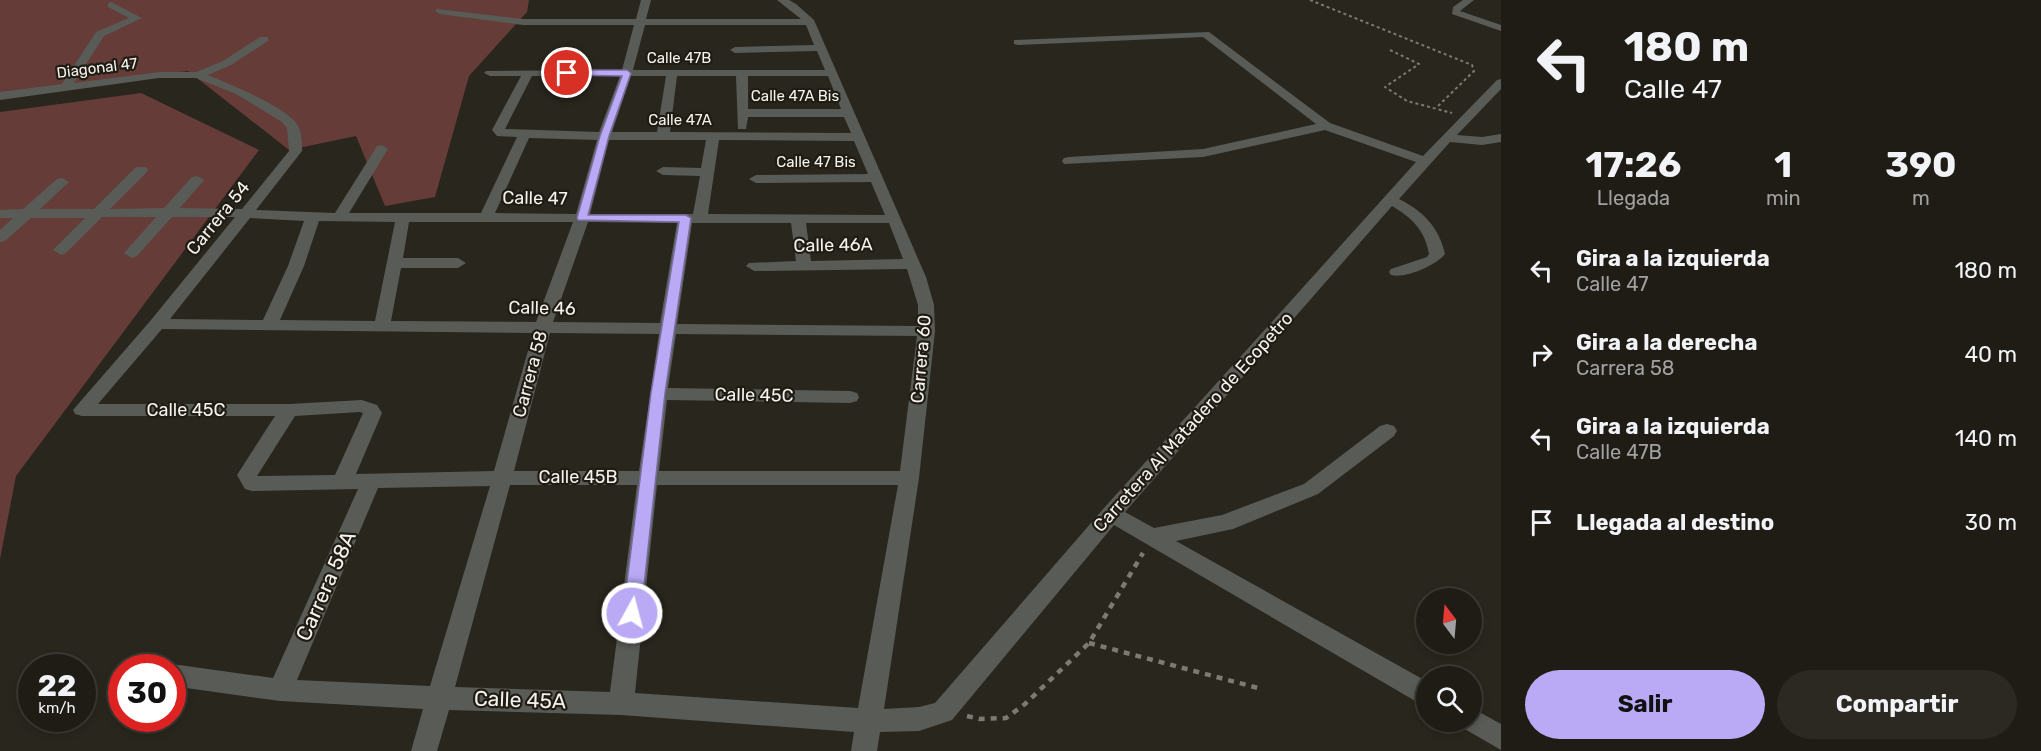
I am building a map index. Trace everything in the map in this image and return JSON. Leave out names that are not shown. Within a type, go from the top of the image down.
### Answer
[{"type":"street","name":"Carrera 58","points":[[424,751],[543,327],[582,218],[604,136],[627,73],[646,0]]},
{"type":"street","points":[[782,0],[807,13]]},
{"type":"street","points":[[1469,0],[1455,12],[1501,28]]},
{"type":"street","points":[[66,87],[100,34],[136,18],[111,5]]},
{"type":"street","points":[[440,11],[523,22],[640,24],[807,13]]},
{"type":"street","name":"Carrera 60","points":[[807,13],[914,264],[926,305],[926,331],[909,478],[864,751]]},
{"type":"street","points":[[1018,42],[1205,34],[1326,126],[1425,161]]},
{"type":"street","points":[[198,75],[226,63],[264,39]]},
{"type":"street","points":[[735,50],[820,48]]},
{"type":"street","name":"Calle 47B","points":[[490,73],[832,73]]},
{"type":"street","name":"Calle 47A","points":[[528,73],[498,130],[501,133],[663,137],[859,137]]},
{"type":"street","points":[[663,137],[672,73]]},
{"type":"street","points":[[741,137],[742,73]]},
{"type":"street","name":"Diagonal 47","points":[[0,96],[159,75],[198,75]]},
{"type":"street","name":"Carrera 54","points":[[82,410],[157,324],[296,151],[293,127],[286,119],[240,92],[198,75]]},
{"type":"street","name":"Carretera Al Matadero de Ecopetro","points":[[943,712],[1111,514],[1425,161],[1501,82]]},
{"type":"street","name":"Calle 47A Bis","points":[[742,113],[848,113]]},
{"type":"street","points":[[1069,161],[1203,153],[1326,126]]},
{"type":"street","points":[[487,216],[524,135]]},
{"type":"street","points":[[621,704],[658,393],[669,329],[693,218],[707,172],[713,137]]},
{"type":"street","points":[[1447,138],[1482,141],[1501,138]]},
{"type":"street","points":[[339,217],[382,149]]},
{"type":"street","points":[[61,250],[141,170]]},
{"type":"street","points":[[663,171],[707,172]]},
{"type":"street","name":"Calle 47 Bis","points":[[756,179],[876,178]]},
{"type":"street","points":[[132,254],[198,180]]},
{"type":"street","points":[[0,238],[62,182]]},
{"type":"street","points":[[1391,200],[1410,211],[1432,232],[1437,254],[1432,260],[1397,272]]},
{"type":"street","name":"Calle 47","points":[[0,214],[168,212],[313,217],[894,219]]},
{"type":"street","points":[[268,325],[296,266],[313,217]]},
{"type":"street","points":[[382,326],[403,217]]},
{"type":"street","points":[[798,219],[804,265]]},
{"type":"street","points":[[394,263],[458,263]]},
{"type":"street","name":"Calle 46A","points":[[754,266],[914,264]]},
{"type":"street","name":"Calle 46","points":[[157,324],[926,331]]},
{"type":"street","name":"Calle 45C","points":[[658,393],[850,397]]},
{"type":"street","name":"Calle 45C","points":[[82,410],[289,410],[362,406],[373,413],[342,482]]},
{"type":"street","name":"Calle 45B","points":[[289,410],[247,475],[252,484],[502,478],[909,478]]},
{"type":"street","points":[[1153,537],[1225,522],[1311,489],[1387,431]]},
{"type":"street","name":"Carrera 58A","points":[[280,690],[371,482]]},
{"type":"street","points":[[1111,514],[1416,688]]},
{"type":"street","name":"Calle 45A","points":[[186,677],[280,690],[621,704],[869,721]]},
{"type":"street","points":[[869,721],[908,720],[943,712]]},
{"type":"street","points":[[1482,726],[1501,738]]},
{"type":"path","points":[[1310,0],[1472,65],[1474,71],[1436,108]]},
{"type":"path","points":[[1390,50],[1419,64],[1385,87],[1388,91],[1400,98],[1467,117]]},
{"type":"path","points":[[943,712],[980,719],[1006,718],[1025,704],[1089,643],[1153,537]]},
{"type":"path","points":[[1089,643],[1258,688]]},
{"type":"shaded area","points":[[0,0],[529,0],[527,12],[469,76],[435,197],[385,206],[356,136],[289,150],[188,71],[0,95]]},
{"type":"shaded area","points":[[141,93],[259,150],[16,476],[0,559],[0,112]]},
{"type":"route","points":[[567,73],[627,73],[604,136],[582,218],[686,218],[658,393],[632,613]]}]
